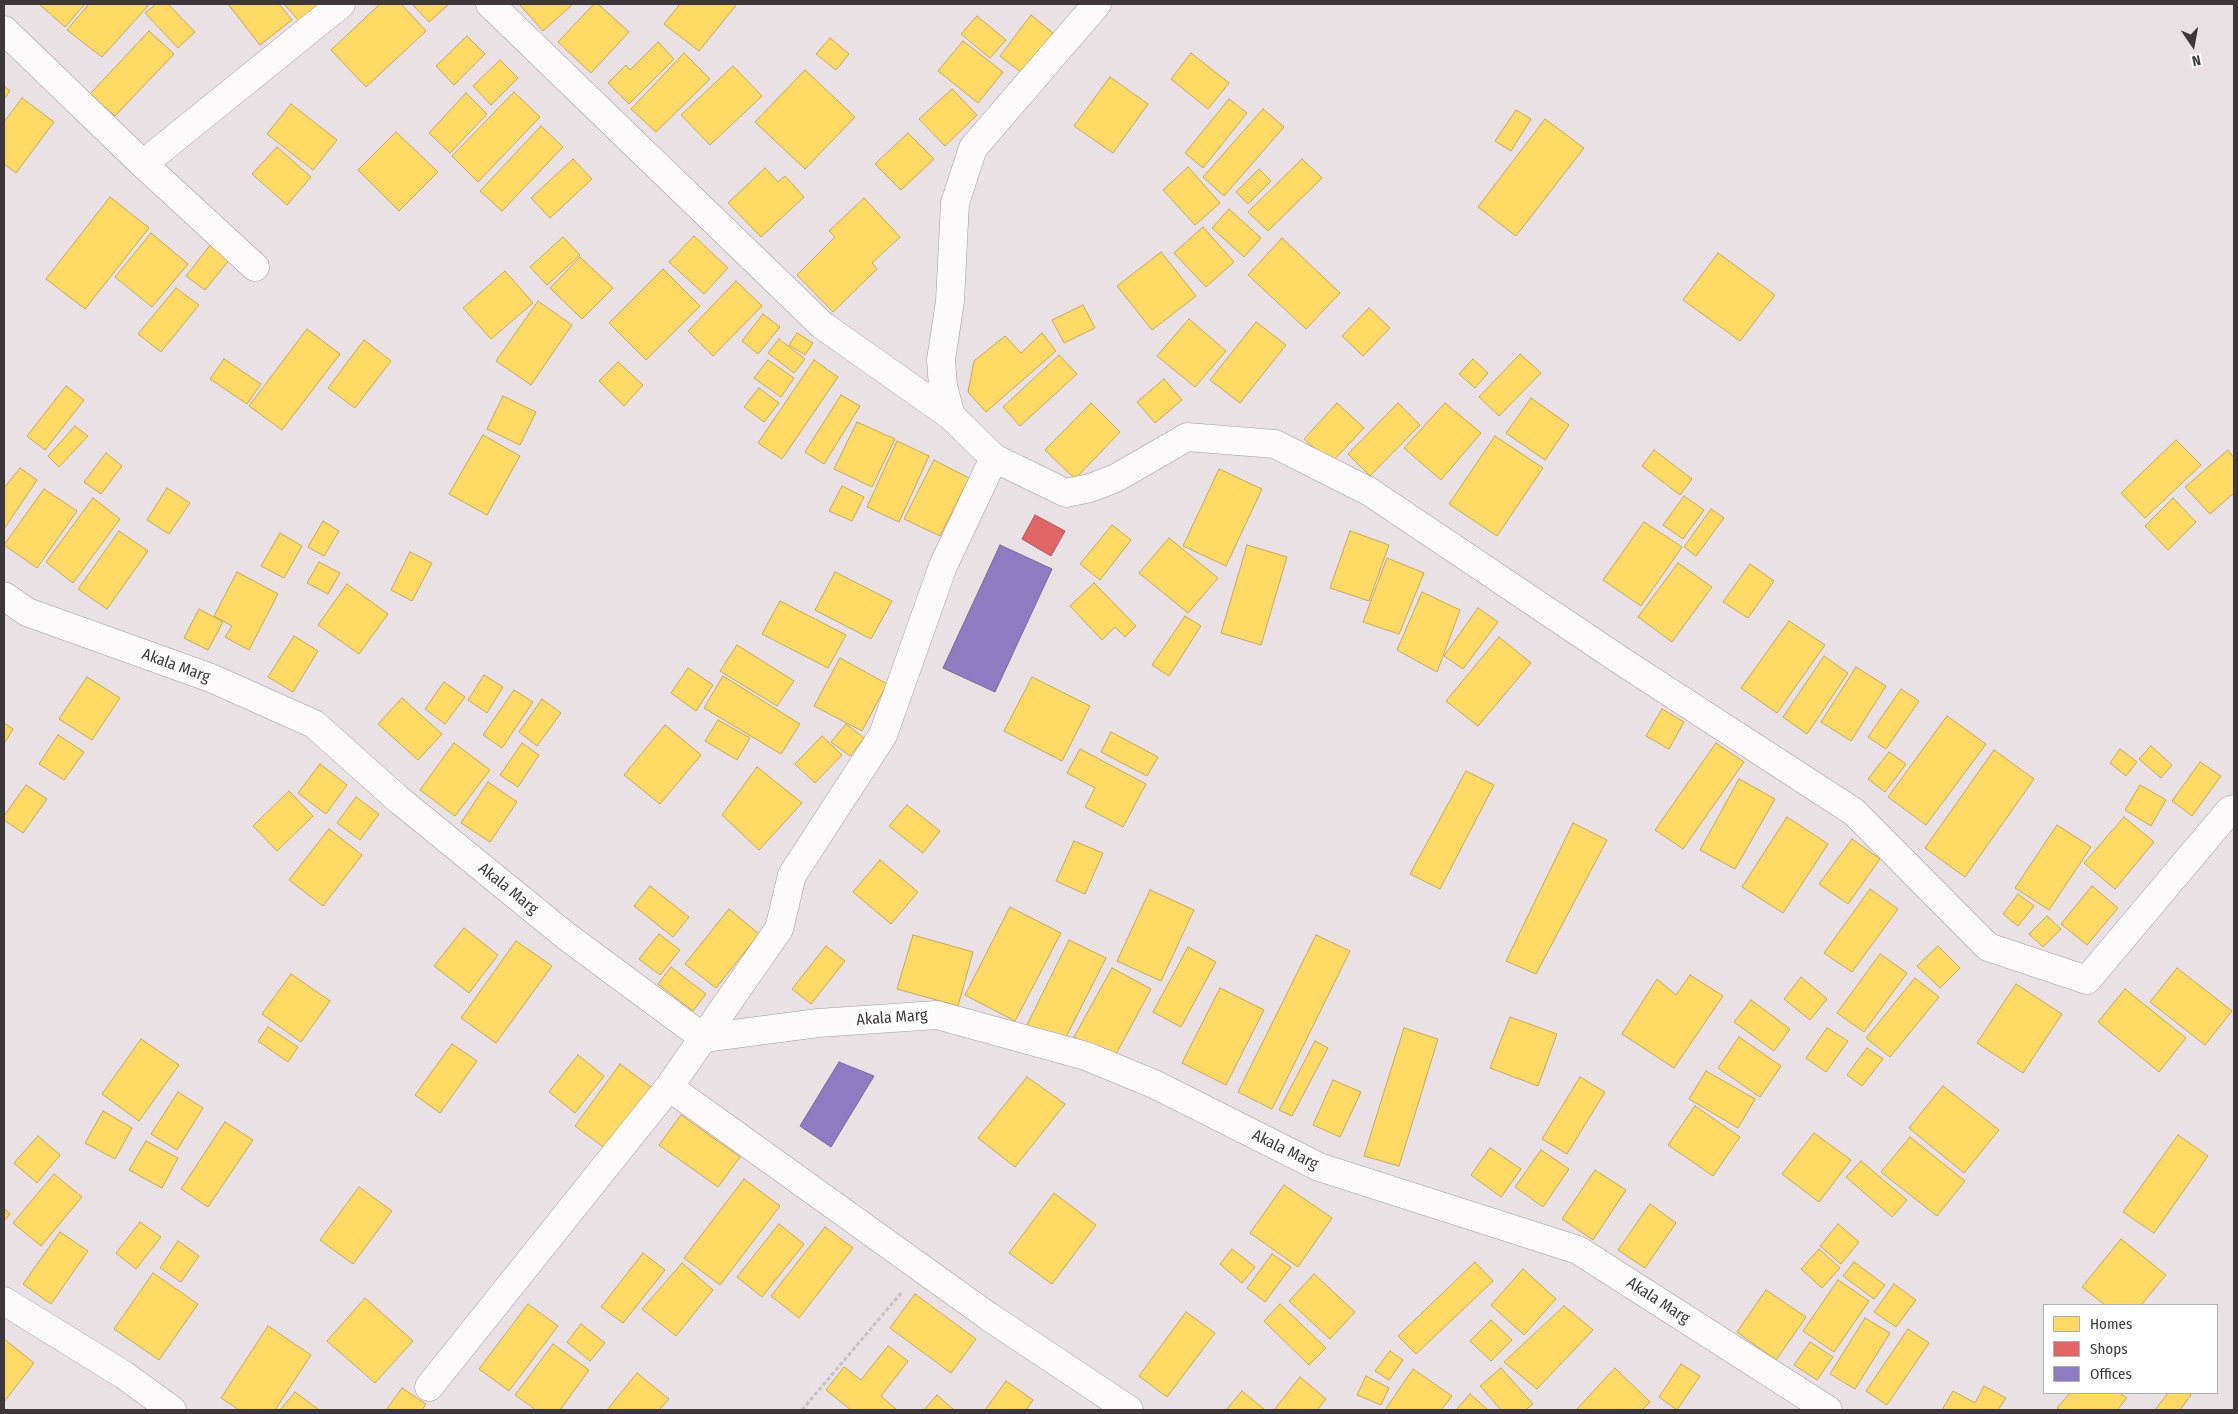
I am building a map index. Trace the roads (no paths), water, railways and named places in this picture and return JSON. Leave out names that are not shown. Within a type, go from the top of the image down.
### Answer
[{"type":"street","points":[[143,164],[341,4]]},
{"type":"street","points":[[490,4],[822,325],[951,416],[994,458],[1066,493],[1090,488],[1116,478],[1187,437],[1275,444],[1370,492],[1623,662],[1854,812],[1988,947],[2087,980],[2230,810],[2234,809]]},
{"type":"street","points":[[951,416],[943,386],[941,360],[950,301],[955,203],[973,148],[1085,8]]},
{"type":"street","points":[[4,30],[143,164],[255,266]]},
{"type":"street","points":[[429,1386],[669,1087],[779,929],[792,875],[883,735],[943,566],[994,458]]},
{"type":"street","name":"Akala Marg","points":[[4,596],[27,612],[211,678],[314,724],[398,800],[566,936],[704,1038],[818,1023],[937,1015],[1086,1056],[1154,1084],[1319,1167],[1578,1250],[1828,1410]]},
{"type":"street","points":[[669,1087],[922,1269],[1129,1410]]},
{"type":"street","points":[[4,1302],[124,1375],[172,1410]]}]
